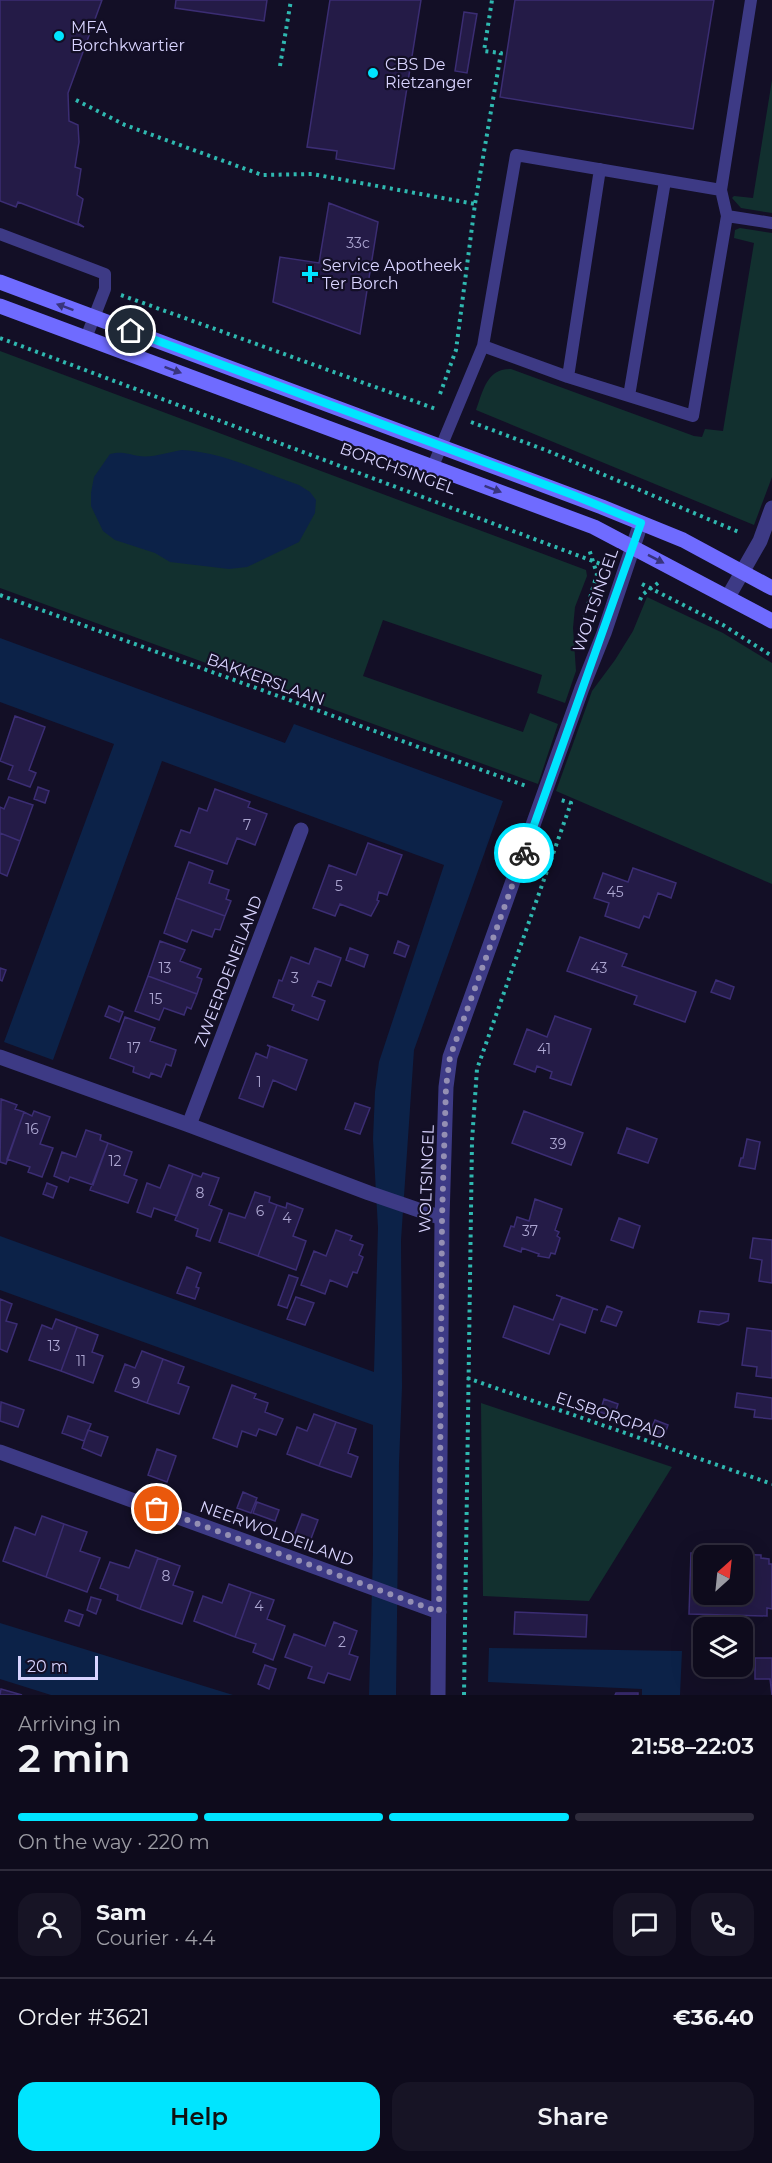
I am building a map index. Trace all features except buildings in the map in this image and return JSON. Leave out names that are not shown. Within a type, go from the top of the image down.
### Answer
[{"type":"main road","points":[[0,282],[573,495],[683,540],[772,588]]},
{"type":"main road","name":"BORCHSINGEL","points":[[0,306],[584,524],[670,566],[772,621]]},
{"type":"street","points":[[728,597],[760,541],[772,508]]},
{"type":"street","name":"WOLTSINGEL","points":[[438,1695],[442,1218],[446,1087],[450,1057],[641,523]]},
{"type":"street","name":"ZWEERDENEILAND","points":[[189,1125],[301,830]]},
{"type":"street","points":[[0,1057],[442,1218]]},
{"type":"street","name":"NEERWOLDEILAND","points":[[0,1452],[439,1612]]},
{"type":"lane","points":[[483,346],[693,416],[728,216],[721,190],[751,0]]},
{"type":"lane","points":[[433,466],[483,346],[516,155],[721,190]]},
{"type":"lane","points":[[568,376],[600,169]]},
{"type":"lane","points":[[629,396],[665,180]]},
{"type":"lane","points":[[728,216],[772,223]]},
{"type":"lane","points":[[0,234],[105,273],[105,289],[86,338]]},
{"type":"path","points":[[280,66],[291,0]]},
{"type":"path","points":[[434,408],[456,350],[475,204],[501,53],[484,51],[492,0]]},
{"type":"path","points":[[76,100],[125,125],[262,175],[312,174],[475,204]]},
{"type":"path","points":[[105,289],[548,451],[760,541]]},
{"type":"path","name":"BORCHSINGEL","points":[[0,338],[592,560],[723,625],[772,656]]},
{"type":"path","points":[[683,540],[696,512]]},
{"type":"path","name":"WOLTSINGEL","points":[[584,626],[597,574],[592,560]]},
{"type":"path","points":[[638,604],[642,595],[664,579],[670,566]]},
{"type":"path","name":"BAKKERSLAAN","points":[[0,594],[524,785]]},
{"type":"path","points":[[464,1695],[472,1141],[477,1069],[572,803],[545,794]]},
{"type":"path","name":"ELSBORGPAD","points":[[441,1369],[772,1484]]},
{"type":"green space","points":[[772,80],[772,213],[741,208],[732,198],[734,196],[753,198]]},
{"type":"green space","points":[[740,228],[772,233],[772,477],[754,525],[476,410],[484,388],[491,377],[496,372],[511,369],[694,436],[702,437],[705,429],[723,431],[754,243],[734,238],[735,230]]},
{"type":"green space","points":[[0,351],[586,570],[587,576],[575,607],[573,628],[576,671],[565,703],[537,693],[542,675],[383,620],[363,676],[523,732],[530,713],[558,724],[538,784],[0,588]]},
{"type":"green space","points":[[647,597],[723,633],[772,663],[772,884],[556,791],[592,691],[633,631]]},
{"type":"green space","points":[[481,1403],[672,1467],[589,1601],[483,1596]]},
{"type":"water","points":[[182,450],[212,454],[242,463],[299,485],[310,492],[316,500],[315,513],[299,542],[247,567],[229,569],[170,562],[155,553],[115,540],[103,531],[91,506],[91,493],[94,477],[110,454],[150,456]]},
{"type":"water","points":[[0,638],[285,743],[294,724],[503,801],[414,1050],[401,1240],[402,1387],[396,1695],[369,1695],[373,1553],[373,1425],[0,1290],[0,1236],[374,1372],[378,1228],[373,1139],[379,1062],[444,865],[162,761],[53,1060],[4,1042],[114,744],[0,702]]},
{"type":"water","points":[[0,1623],[233,1695],[51,1695],[0,1679]]},
{"type":"water","points":[[489,1648],[682,1651],[680,1695],[642,1695],[642,1689],[488,1682]]},
{"type":"way so far","points":[[157,1509],[439,1612],[442,1218],[446,1087],[450,1057],[524,853]]},
{"type":"place","name":"MFA Borchkwartier","points":[[59,36]]},
{"type":"place","name":"CBS De Rietzanger","points":[[373,73]]},
{"type":"place","name":"Service Apotheek Ter Borch","points":[[310,274]]},
{"type":"route","points":[[131,331],[573,495],[641,523],[604,633],[524,853]]}]
